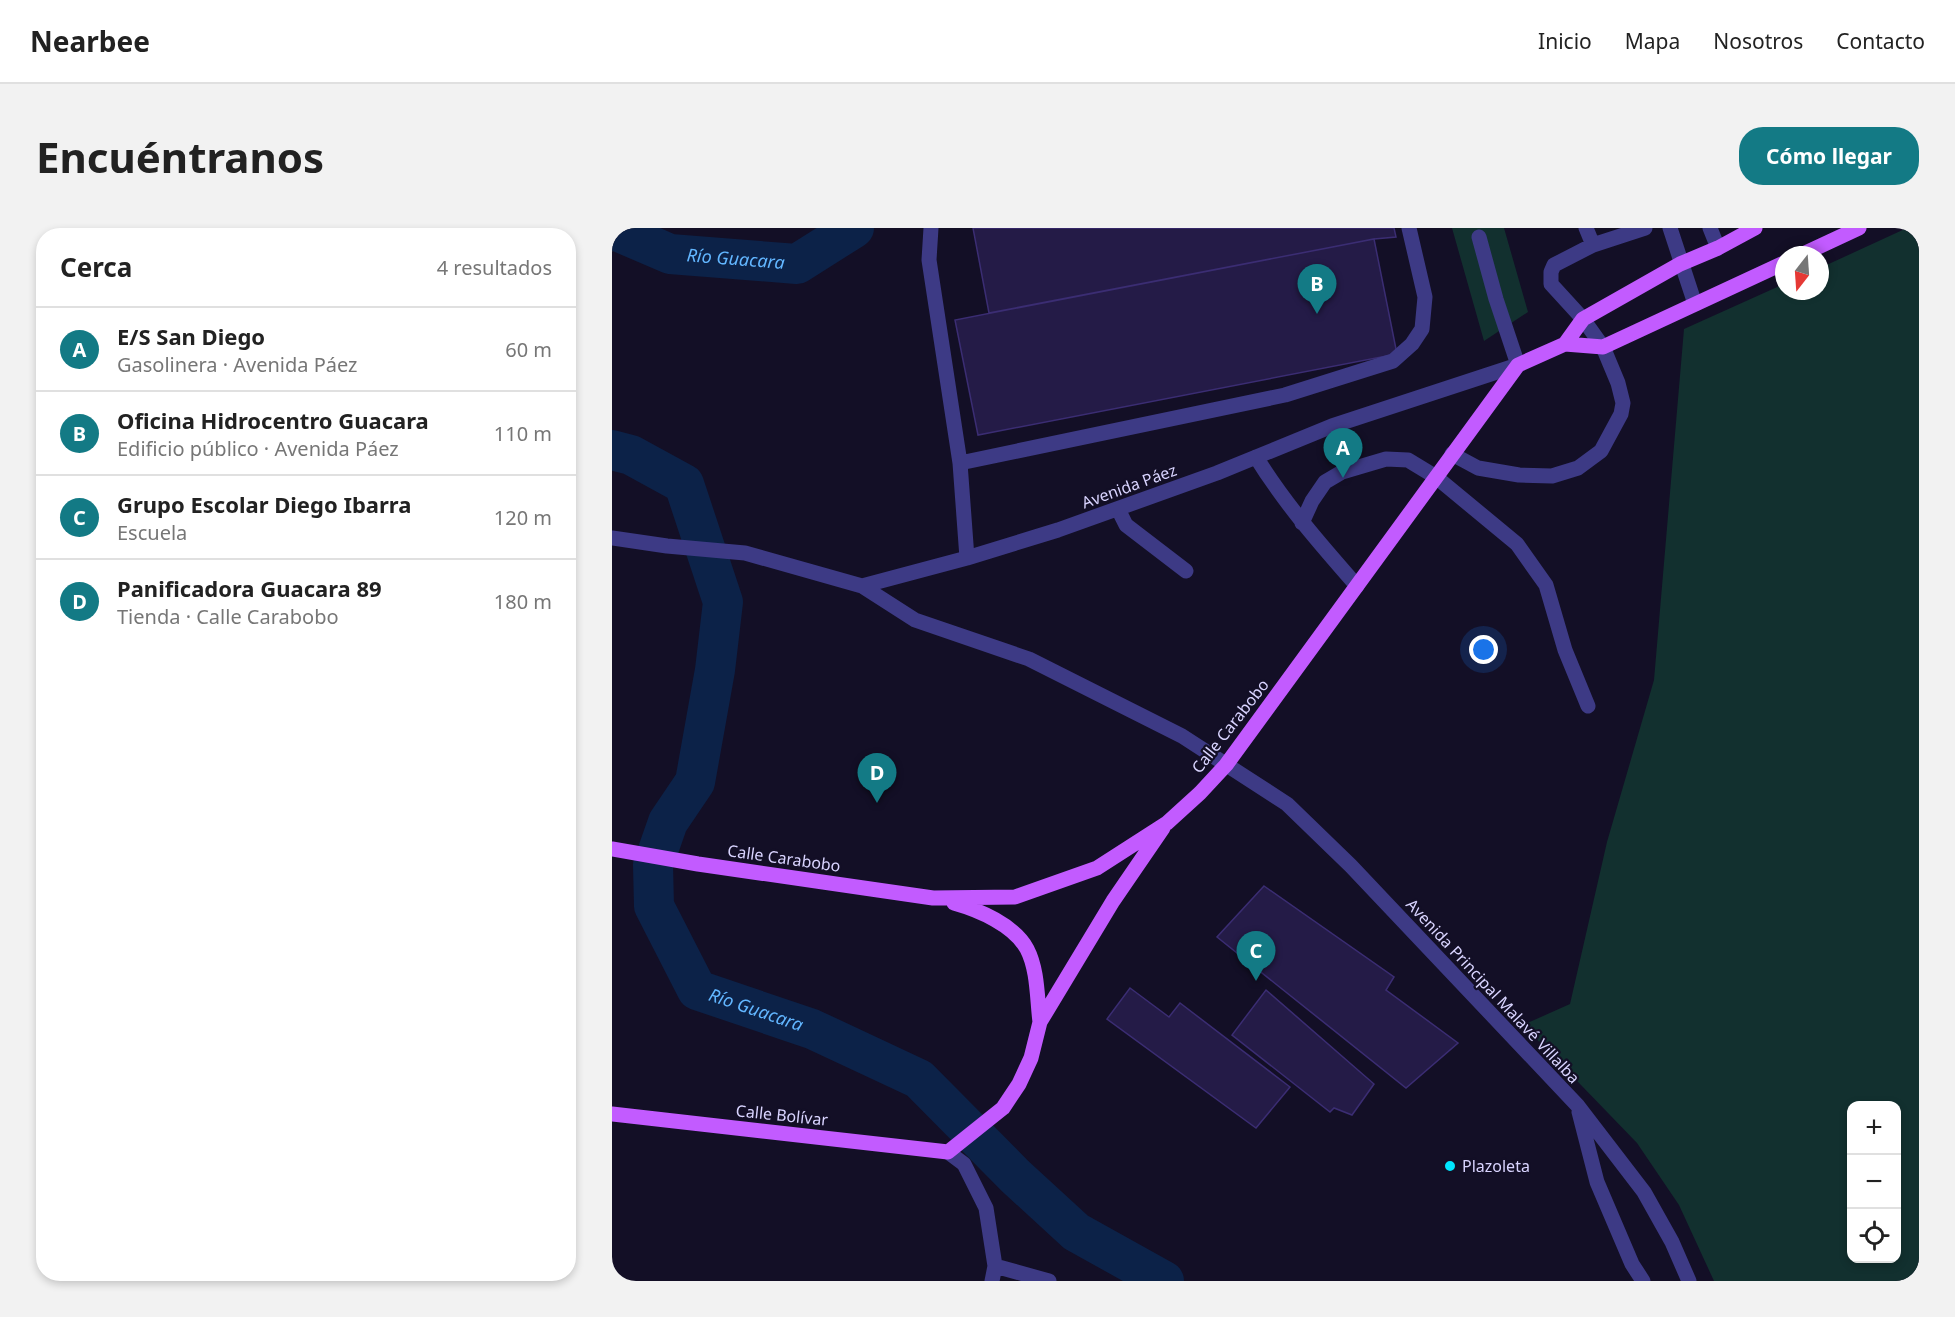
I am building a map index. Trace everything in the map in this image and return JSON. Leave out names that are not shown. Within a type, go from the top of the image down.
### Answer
[{"type":"main road","points":[[1565,344],[1583,319],[1680,264],[1718,248],[1755,228]]},
{"type":"main road","points":[[1820,246],[1859,228]]},
{"type":"main road","points":[[1518,364],[1565,344],[1603,347],[1775,267]]},
{"type":"main road","name":"Calle Carabobo","points":[[618,849],[698,864],[933,898],[1015,897],[1097,868],[1167,823],[1200,794],[1226,765],[1518,364]]},
{"type":"main road","points":[[948,1152],[1003,1108],[1019,1084],[1031,1058],[1040,1022],[1113,901],[1167,823]]},
{"type":"main road","points":[[933,898],[972,908],[1004,925],[1027,949],[1034,971],[1040,1022]]},
{"type":"main road","name":"Calle Bolívar","points":[[612,1114],[948,1152]]},
{"type":"street","points":[[931,228],[929,260],[960,463],[967,558]]},
{"type":"street","points":[[960,463],[1285,395],[1393,361],[1413,344],[1422,329],[1425,297],[1408,228]]},
{"type":"street","points":[[1586,228],[1593,245]]},
{"type":"street","points":[[1452,454],[1478,468],[1519,475],[1552,476],[1578,468],[1601,451],[1621,414],[1623,403],[1603,347],[1583,319],[1551,284],[1551,272],[1554,265],[1593,245],[1645,228]]},
{"type":"street","points":[[1670,228],[1695,304]]},
{"type":"street","points":[[1710,228],[1718,248]]},
{"type":"street","points":[[1479,237],[1496,300],[1518,364]]},
{"type":"street","name":"Avenida Páez","points":[[862,586],[967,558],[1118,509],[1217,473],[1332,426],[1518,364]]},
{"type":"street","points":[[1256,457],[1302,523],[1357,586]]},
{"type":"street","points":[[1302,523],[1312,501],[1325,482],[1342,472],[1386,459],[1408,460],[1436,477],[1517,544],[1546,585],[1565,650],[1588,706]]},
{"type":"street","points":[[1118,509],[1125,525],[1186,571]]},
{"type":"street","points":[[612,538],[667,546],[746,553],[862,586]]},
{"type":"street","name":"Avenida Principal Malavé Villalba","points":[[862,586],[915,620],[1029,659],[1182,736],[1287,804],[1351,866],[1578,1106],[1644,1192],[1689,1281]]},
{"type":"street","points":[[1578,1106],[1597,1182],[1632,1264],[1642,1281]]},
{"type":"street","points":[[948,1152],[964,1164],[986,1208],[994,1274],[1049,1281]]},
{"type":"green space","points":[[1452,228],[1504,228],[1528,312],[1484,341]]},
{"type":"green space","points":[[1907,228],[1919,228],[1919,1281],[1714,1281],[1679,1205],[1637,1143],[1523,1025],[1570,1004],[1607,842],[1654,680],[1684,329],[1775,288],[1775,300],[1829,300],[1829,264]]},
{"type":"building","points":[[973,228],[1394,228],[1396,237],[1374,239],[989,313]]},
{"type":"building","points":[[1374,239],[1397,354],[978,435],[955,320]]},
{"type":"building","points":[[1264,886],[1394,977],[1386,990],[1458,1043],[1406,1088],[1217,937]]},
{"type":"building","points":[[1130,988],[1169,1017],[1180,1003],[1290,1087],[1256,1128],[1107,1019]]},
{"type":"building","points":[[1266,990],[1374,1084],[1352,1115],[1334,1108],[1330,1112],[1232,1035]]},
{"type":"waterway","name":"Río Guacara","points":[[612,229],[670,254],[797,264],[854,228]]},
{"type":"waterway","name":"Río Guacara","points":[[612,450],[631,455],[684,484],[723,602],[715,670],[695,782],[668,822],[653,865],[654,906],[697,990],[812,1029],[919,1079],[1015,1176],[1076,1232],[1164,1281]]},
{"type":"place","name":"Oficina Hidrocentro Guacara","points":[[1317,314]]},
{"type":"place","name":"E/S San Diego","points":[[1343,478]]},
{"type":"place","name":"Panificadora Guacara 89","points":[[877,803]]},
{"type":"place","name":"Grupo Escolar Diego Ibarra","points":[[1256,981]]},
{"type":"place","name":"Plazoleta","points":[[1450,1166]]}]
